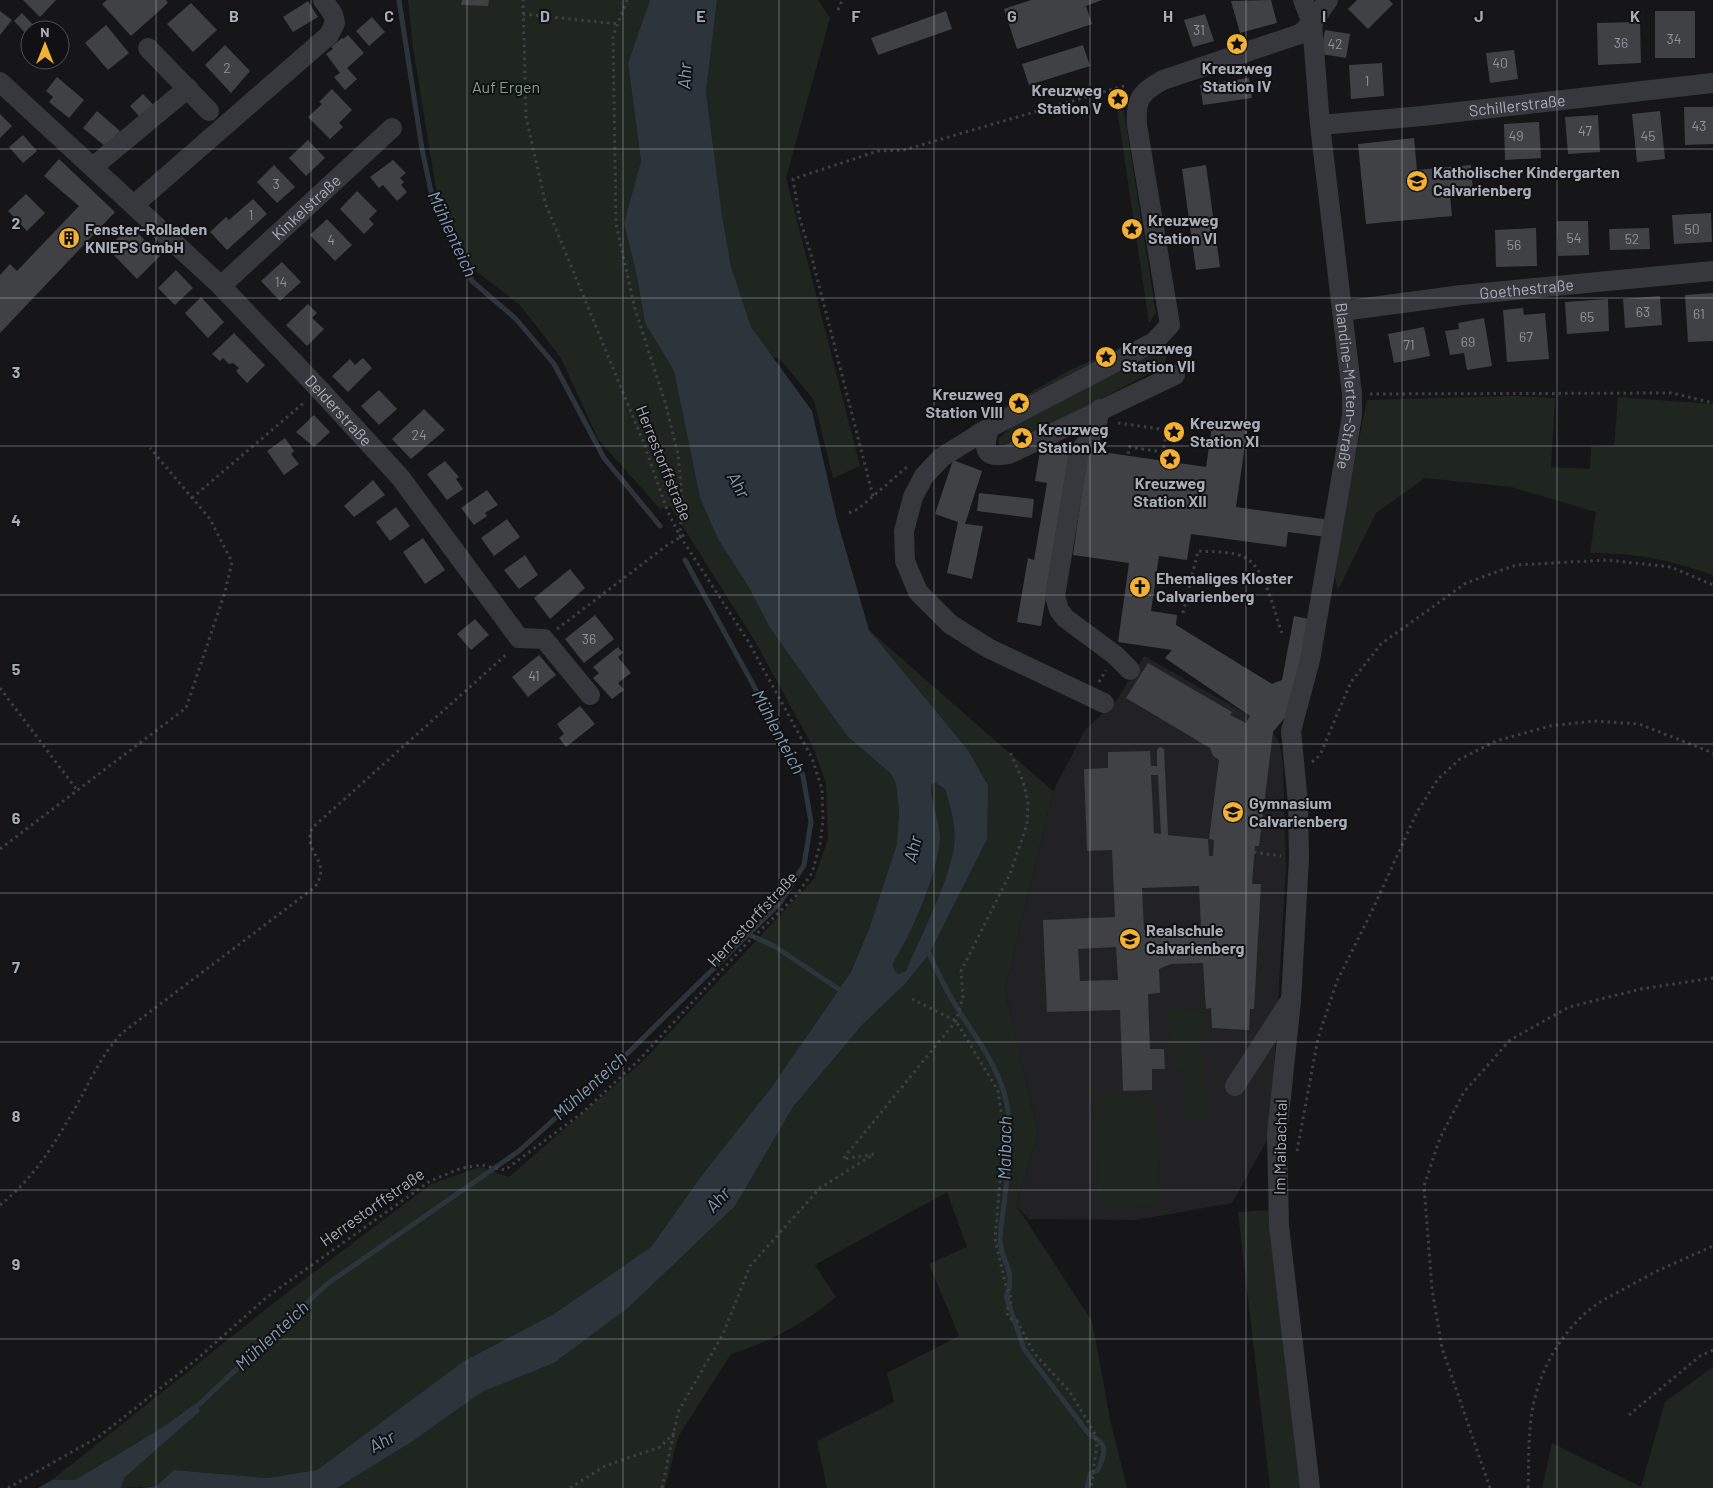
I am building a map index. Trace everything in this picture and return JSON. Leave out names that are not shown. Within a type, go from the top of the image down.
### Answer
[{"type":"street","points":[[135,204],[329,35],[335,23],[333,14],[323,0]]},
{"type":"street","name":"Blandine-Merten-Straße","points":[[1294,776],[1291,731],[1310,660],[1324,588],[1352,416],[1352,394],[1320,125],[1312,23],[1303,0]]},
{"type":"street","points":[[1104,703],[988,648],[950,624],[918,592],[905,560],[904,530],[913,497],[924,476],[942,457],[989,428],[1154,342],[1170,325],[1137,125],[1136,110],[1140,97],[1149,88],[1163,80],[1300,34],[1312,23],[1328,0]]},
{"type":"street","points":[[148,48],[209,111]]},
{"type":"street","name":"Delderstraße","points":[[0,82],[135,204],[221,286],[319,389],[400,477],[519,638]]},
{"type":"street","name":"Schillerstraße","points":[[1320,125],[1432,115],[1713,84]]},
{"type":"street","points":[[93,167],[188,88]]},
{"type":"street","name":"Kinkelstraße","points":[[221,286],[392,128]]},
{"type":"street","name":"Goethestraße","points":[[1342,310],[1462,295],[1713,271]]},
{"type":"street","points":[[989,428],[985,443],[986,450],[990,455],[996,457],[1009,454],[1175,375]]},
{"type":"street","points":[[1100,410],[1095,432],[1079,452],[1056,596],[1059,610],[1064,618],[1115,654],[1130,670]]},
{"type":"street","points":[[519,638],[544,639],[590,695]]},
{"type":"street","name":"Im Maibachtal","points":[[1294,776],[1298,803],[1299,858],[1291,1000],[1277,1134],[1280,1178],[1279,1226],[1310,1488]]},
{"type":"street","points":[[1235,1086],[1291,1000]]},
{"type":"path","name":"Herrestorffstraße","points":[[8,1488],[100,1436],[196,1360],[267,1297],[430,1181],[462,1168],[481,1165],[505,1170],[589,1106],[639,1060],[747,943],[796,896],[812,873],[821,836],[822,789],[812,758],[748,641],[680,536],[667,510],[643,441],[546,205],[526,117],[523,0]]},
{"type":"path","points":[[627,0],[613,36],[616,224],[635,309],[665,402],[678,454],[682,495],[680,536]]},
{"type":"path","points":[[838,10],[842,0]]},
{"type":"path","points":[[523,14],[618,24]]},
{"type":"path","points":[[873,496],[812,258],[799,216],[793,179],[878,151],[904,150],[1135,82]]},
{"type":"path","points":[[192,498],[319,389]]},
{"type":"path","points":[[1352,394],[1672,394],[1713,403]]},
{"type":"path","points":[[1118,423],[1166,430],[1163,452],[1130,447],[1128,456]]},
{"type":"path","points":[[0,849],[186,708],[226,592],[232,562],[210,519],[150,448]]},
{"type":"path","points":[[544,639],[680,536],[687,533]]},
{"type":"path","points":[[1183,613],[1198,551],[1244,556],[1253,563],[1271,598],[1282,633]]},
{"type":"path","points":[[1294,776],[1320,755],[1351,682],[1382,644],[1466,583],[1516,566],[1607,560],[1671,567],[1713,585]]},
{"type":"path","points":[[0,1205],[26,1184],[36,1170],[71,1116],[102,1057],[122,1033],[315,887],[322,877],[322,868],[310,844],[312,828],[506,656],[519,638]]},
{"type":"path","points":[[1104,703],[1104,690],[1098,684],[1115,654]]},
{"type":"path","points":[[0,688],[77,790]]},
{"type":"path","points":[[1280,1178],[1287,1176],[1297,1150],[1318,1038],[1337,981],[1372,913],[1417,812],[1438,779],[1460,759],[1496,741],[1550,726],[1594,722],[1639,724],[1713,753]]},
{"type":"path","points":[[662,1488],[678,1412],[723,1334],[750,1266],[820,1188],[874,1154],[843,1158],[956,1021],[963,997],[961,971],[1010,874],[1026,824],[1028,802],[1023,780],[1010,752]]},
{"type":"path","points":[[1254,852],[1284,856]]},
{"type":"path","points":[[1490,1488],[1442,1348],[1432,1289],[1424,1186],[1440,1138],[1464,1092],[1510,1040],[1569,1007],[1641,989],[1713,978]]},
{"type":"path","points":[[912,999],[956,1021],[998,1091],[1004,1134],[995,1239],[1006,1286],[1012,1302],[1006,1311],[1010,1318],[1017,1321],[1034,1353],[1070,1392],[1094,1432],[1097,1444],[1092,1467],[1091,1488]]},
{"type":"path","points":[[1528,1488],[1531,1418],[1538,1384],[1567,1332],[1605,1299],[1658,1271],[1713,1246]]},
{"type":"path","points":[[1630,1415],[1700,1356],[1713,1350]]},
{"type":"path","points":[[570,1488],[604,1466],[660,1447],[674,1433]]},
{"type":"shaded area","points":[[1144,656],[1250,716],[1273,732],[1280,745],[1283,765],[1286,868],[1270,1135],[1232,1203],[1136,1220],[1029,1219],[1016,1205],[1038,1134],[1005,990],[1053,791],[1085,730],[1117,700]]},
{"type":"green space","name":"Auf Ergen","points":[[408,0],[650,0],[628,63],[641,161],[624,223],[636,272],[645,323],[674,371],[700,498],[718,539],[748,586],[770,628],[847,736],[890,773],[896,783],[899,811],[897,844],[869,929],[851,972],[771,1088],[702,1175],[651,1247],[554,1314],[464,1361],[317,1470],[267,1478],[174,1470],[156,1486],[121,1488],[124,1478],[195,1404],[163,1427],[75,1480],[52,1480],[280,1298],[431,1184],[480,1167],[509,1177],[642,1062],[814,879],[828,839],[826,783],[813,747],[756,643],[670,506],[660,509],[598,439],[561,358],[520,305],[473,269],[437,195],[413,48]]},
{"type":"green space","points":[[717,0],[818,0],[830,18],[786,178],[860,466],[833,478],[814,400],[779,358],[771,357],[751,327],[731,266],[722,215],[706,92]]},
{"type":"green space","points":[[1121,93],[1156,313],[1149,323],[1115,95]]},
{"type":"green space","points":[[1127,345],[1024,401],[1017,402],[1015,405],[971,429],[971,426],[1070,370]]},
{"type":"green space","points":[[1165,346],[1167,357],[1164,366],[1027,437],[1023,436],[1006,447],[999,445],[999,438],[1013,425]]},
{"type":"green space","points":[[1514,396],[1555,398],[1551,467],[1590,469],[1591,447],[1614,446],[1618,397],[1713,404],[1713,575],[1653,558],[1623,554],[1590,553],[1596,512],[1511,487],[1425,478],[1376,513],[1338,590],[1333,567],[1367,400]]},
{"type":"green space","points":[[869,630],[1053,791],[1005,990],[1038,1134],[1016,1205],[1092,1321],[1110,1419],[1127,1488],[827,1488],[817,1441],[894,1402],[887,1373],[959,1336],[929,1264],[967,1247],[947,1192],[815,1265],[836,1297],[786,1331],[759,1344],[731,1354],[678,1437],[665,1488],[337,1488],[413,1441],[482,1392],[554,1363],[628,1308],[735,1206],[793,1107],[863,1024],[904,985],[988,785],[968,750]]},
{"type":"green space","points":[[936,783],[945,789],[949,803],[954,824],[954,846],[946,876],[906,971],[898,974],[894,971],[893,963],[908,936],[922,903],[938,854],[940,833],[931,789],[932,784]]},
{"type":"green space","points":[[1205,1009],[1206,1033],[1201,1034],[1206,1119],[1184,1120],[1182,1069],[1176,1069],[1175,1049],[1170,1049],[1168,1011]]},
{"type":"green space","points":[[1155,1094],[1160,1206],[1099,1209],[1093,1096]]},
{"type":"green space","points":[[1270,1210],[1300,1488],[1270,1488],[1238,1212]]},
{"type":"green space","points":[[1713,1367],[1713,1488],[1542,1488],[1552,1443],[1641,1487],[1665,1402]]},
{"type":"water","name":"Ahr","points":[[650,0],[717,0],[706,92],[722,215],[731,266],[751,327],[812,411],[837,520],[869,630],[968,750],[988,785],[987,839],[929,954],[904,985],[863,1024],[793,1107],[735,1206],[628,1308],[554,1363],[482,1392],[413,1441],[337,1488],[141,1488],[156,1486],[174,1470],[267,1478],[317,1470],[464,1361],[554,1314],[651,1247],[702,1175],[771,1088],[851,972],[869,929],[897,844],[899,811],[896,783],[890,773],[847,736],[770,628],[748,586],[718,539],[700,498],[674,371],[645,323],[636,272],[624,223],[641,161],[628,63]],"holes":[[[936,783],[945,789],[954,824],[954,846],[951,860],[940,892],[906,971],[898,974],[894,970],[893,963],[908,936],[922,903],[938,854],[940,833],[931,789],[932,784]]]},
{"type":"water","points":[[195,1404],[200,1411],[124,1478],[121,1488],[38,1488],[52,1480],[75,1480],[163,1427]]},
{"type":"building","points":[[23,0],[56,0],[40,17]]},
{"type":"building","points":[[107,0],[166,0],[168,3],[131,36],[102,4]]},
{"type":"building","points":[[462,0],[489,0],[488,6],[461,5]]},
{"type":"building","points":[[1031,0],[1102,0],[1086,6],[1092,24],[1017,49],[1004,9]]},
{"type":"building","points":[[1271,0],[1277,23],[1240,33],[1231,1]]},
{"type":"building","points":[[1357,0],[1389,0],[1393,4],[1368,29],[1348,9]]},
{"type":"building","points":[[308,1],[318,17],[293,32],[283,17]]},
{"type":"building","points":[[191,3],[217,30],[193,52],[167,24]]},
{"type":"building","points":[[0,11],[12,20],[0,35]]},
{"type":"building","points":[[946,11],[952,29],[878,55],[871,38]]},
{"type":"building","points":[[1655,11],[1695,11],[1695,58],[1655,58]]},
{"type":"building","points":[[22,13],[29,20],[20,20],[20,27],[14,21]]},
{"type":"building","points":[[1205,14],[1214,41],[1193,47],[1184,20]]},
{"type":"building","points":[[372,17],[385,32],[369,46],[356,31]]},
{"type":"building","points":[[1640,22],[1641,63],[1598,65],[1597,23]]},
{"type":"building","points":[[106,25],[129,53],[108,70],[85,43]]},
{"type":"building","points":[[1325,30],[1350,34],[1346,58],[1321,54]]},
{"type":"building","points":[[348,35],[364,53],[347,68],[357,79],[345,90],[334,77],[340,73],[326,54],[333,49],[331,47]]},
{"type":"building","points":[[225,45],[250,71],[231,93],[205,65]]},
{"type":"building","points":[[1083,45],[1090,66],[1029,85],[1022,64]]},
{"type":"building","points":[[1514,50],[1518,79],[1490,83],[1486,53]]},
{"type":"building","points":[[1382,63],[1384,96],[1351,99],[1349,65]]},
{"type":"building","points":[[57,77],[84,100],[69,118],[49,102],[53,97],[46,91]]},
{"type":"building","points":[[1249,78],[1252,98],[1203,105],[1200,85]]},
{"type":"building","points":[[332,89],[352,110],[339,123],[343,127],[330,139],[308,117],[322,104],[319,102]]},
{"type":"building","points":[[143,94],[158,110],[145,123],[130,106]]},
{"type":"building","points":[[1684,107],[1713,107],[1713,144],[1685,145]]},
{"type":"building","points":[[97,111],[120,131],[106,147],[83,128]]},
{"type":"building","points":[[1660,111],[1665,159],[1637,162],[1632,114]]},
{"type":"building","points":[[0,114],[12,126],[0,138]]},
{"type":"building","points":[[1598,115],[1600,152],[1568,154],[1565,117]]},
{"type":"building","points":[[1539,122],[1541,158],[1505,160],[1504,124]]},
{"type":"building","points":[[23,135],[37,151],[23,163],[9,147]]},
{"type":"building","name":"Katholischer Kindergarten Calvarienberg","points":[[1414,138],[1417,170],[1471,165],[1473,192],[1450,195],[1452,216],[1366,224],[1358,144]]},
{"type":"building","points":[[308,140],[325,158],[306,176],[289,158]]},
{"type":"building","name":"Fenster-Rolladen KNIEPS GmbH","points":[[59,159],[115,212],[0,333],[0,275],[10,264],[17,271],[79,206],[44,176]]},
{"type":"building","points":[[393,160],[406,173],[400,178],[404,182],[401,185],[407,192],[397,201],[383,185],[379,188],[370,177]]},
{"type":"building","points":[[274,165],[295,187],[277,203],[257,182]]},
{"type":"building","points":[[1206,165],[1220,267],[1196,270],[1182,169]]},
{"type":"building","points":[[357,191],[377,211],[369,219],[374,224],[364,234],[340,209]]},
{"type":"building","points":[[26,194],[45,213],[27,231],[8,211]]},
{"type":"building","points":[[253,199],[267,214],[227,250],[210,232],[226,217],[229,220]]},
{"type":"building","points":[[1711,213],[1712,242],[1674,244],[1672,215]]},
{"type":"building","points":[[327,219],[352,245],[335,261],[310,235]]},
{"type":"building","points":[[1557,221],[1588,221],[1589,255],[1558,256]]},
{"type":"building","points":[[131,226],[160,256],[137,279],[107,248]]},
{"type":"building","points":[[1536,228],[1537,266],[1496,267],[1495,230]]},
{"type":"building","points":[[1649,228],[1650,249],[1610,250],[1609,229]]},
{"type":"building","points":[[282,262],[301,282],[280,301],[261,281]]},
{"type":"building","points":[[176,270],[193,288],[175,305],[158,288]]},
{"type":"building","points":[[1713,293],[1713,341],[1688,342],[1685,295]]},
{"type":"building","points":[[1660,296],[1662,325],[1625,328],[1623,299]]},
{"type":"building","points":[[201,297],[224,322],[208,338],[185,313]]},
{"type":"building","points":[[1608,299],[1609,331],[1567,334],[1565,302]]},
{"type":"building","points":[[308,304],[317,313],[312,318],[324,329],[307,346],[286,325]]},
{"type":"building","points":[[1523,308],[1524,315],[1545,313],[1549,359],[1507,362],[1503,310]]},
{"type":"building","points":[[1484,318],[1492,366],[1467,370],[1464,353],[1450,355],[1445,331],[1459,329],[1458,323]]},
{"type":"building","points":[[1424,327],[1430,356],[1394,363],[1388,334]]},
{"type":"building","points":[[234,333],[265,365],[247,383],[236,371],[239,368],[233,363],[229,364],[223,358],[220,361],[212,354]]},
{"type":"building","points":[[363,358],[372,368],[348,392],[332,376],[350,359],[355,365]]},
{"type":"building","points":[[379,390],[397,409],[379,425],[361,406]]},
{"type":"building","points":[[424,409],[445,430],[411,459],[392,439]]},
{"type":"building","points":[[314,415],[330,432],[314,447],[296,432]]},
{"type":"building","points":[[1213,420],[1248,425],[1236,507],[1330,520],[1327,537],[1288,532],[1286,547],[1191,534],[1187,560],[1159,556],[1151,611],[1177,615],[1176,625],[1272,684],[1282,680],[1294,616],[1309,619],[1295,705],[1273,732],[1259,846],[1255,846],[1252,884],[1261,884],[1254,1009],[1250,1009],[1249,1030],[1212,1028],[1211,1008],[1206,1009],[1203,963],[1171,964],[1159,969],[1160,993],[1148,994],[1150,1049],[1164,1049],[1165,1069],[1152,1069],[1152,1090],[1123,1091],[1120,1010],[1047,1012],[1043,920],[1115,917],[1112,850],[1087,851],[1084,769],[1108,768],[1108,752],[1150,751],[1151,766],[1157,766],[1157,749],[1160,747],[1164,749],[1168,835],[1208,839],[1209,856],[1213,856],[1214,840],[1209,839],[1219,760],[1213,756],[1210,748],[1126,698],[1148,663],[1232,712],[1230,715],[1246,723],[1250,716],[1165,658],[1172,650],[1118,642],[1129,563],[1073,555],[1088,450],[1206,467]],"holes":[[[1151,775],[1158,775],[1161,834],[1154,833]],[[1199,886],[1201,927],[1144,930],[1142,888]],[[1116,947],[1118,980],[1080,981],[1078,949]]]},
{"type":"building","points":[[285,438],[294,451],[291,454],[299,464],[284,475],[267,451]]},
{"type":"building","points":[[1041,445],[1071,450],[1041,626],[1017,622],[1028,558],[1034,560],[1047,483],[1035,481]]},
{"type":"building","points":[[953,460],[982,471],[965,524],[983,526],[972,579],[947,573],[958,522],[935,514]]},
{"type":"building","points":[[445,461],[459,477],[456,479],[463,489],[447,500],[427,474]]},
{"type":"building","points":[[373,480],[385,495],[354,517],[344,506]]},
{"type":"building","points":[[487,490],[498,505],[485,513],[487,516],[474,525],[461,508]]},
{"type":"building","points":[[979,493],[1034,499],[1032,518],[977,511]]},
{"type":"building","points":[[396,507],[410,526],[390,541],[376,522]]},
{"type":"building","points":[[507,519],[520,537],[494,556],[481,538]]},
{"type":"building","points":[[423,538],[445,570],[425,584],[403,552]]},
{"type":"building","points":[[525,555],[538,575],[519,589],[504,570]]},
{"type":"building","points":[[570,569],[585,588],[550,619],[534,598]]},
{"type":"building","points":[[595,615],[614,639],[584,663],[565,639]]},
{"type":"building","points":[[475,619],[489,635],[471,650],[457,634]]},
{"type":"building","points":[[618,647],[623,653],[618,657],[631,673],[618,683],[624,690],[612,699],[593,678],[599,673],[593,667]]},
{"type":"building","points":[[539,655],[556,675],[528,697],[512,677]]},
{"type":"building","points":[[580,706],[595,724],[566,747],[559,738],[564,734],[557,724]]},
{"type":"waterway","name":"Mühlenteich","points":[[399,0],[422,149],[433,201],[453,245],[472,281],[516,319],[554,364],[604,458],[660,526]]},
{"type":"waterway","name":"Mühlenteich","points":[[192,1411],[327,1284],[519,1151],[630,1051],[780,903],[804,865],[811,822],[803,776],[685,560]]},
{"type":"waterway","points":[[748,934],[774,946],[843,992]]},
{"type":"waterway","name":"Maibach","points":[[927,948],[952,1000],[991,1063],[1004,1093],[1008,1109],[1010,1146],[1000,1246],[1010,1280],[1006,1296],[1024,1349],[1089,1434],[1100,1441],[1104,1449],[1098,1470],[1090,1474],[1087,1488]]},
{"type":"place","name":"Kreuzweg Station IV","points":[[1237,44]]},
{"type":"place","name":"Kreuzweg Station V","points":[[1118,99]]},
{"type":"place","name":"Katholischer Kindergarten Calvarienberg","points":[[1417,181]]},
{"type":"place","name":"Kreuzweg Station VI","points":[[1132,229]]},
{"type":"place","name":"Fenster-Rolladen KNIEPS GmbH","points":[[69,238]]},
{"type":"place","name":"Kreuzweg Station VII","points":[[1106,357]]},
{"type":"place","name":"Kreuzweg Station VIII","points":[[1019,403]]},
{"type":"place","name":"Kreuzweg Station XI","points":[[1174,432]]},
{"type":"place","name":"Kreuzweg Station IX","points":[[1022,438]]},
{"type":"place","name":"Kreuzweg Station XII","points":[[1170,459]]},
{"type":"place","name":"Ehemaliges Kloster Calvarienberg","points":[[1140,587]]},
{"type":"place","name":"Gymnasium Calvarienberg","points":[[1233,812]]},
{"type":"place","name":"Realschule Calvarienberg","points":[[1130,939]]}]
